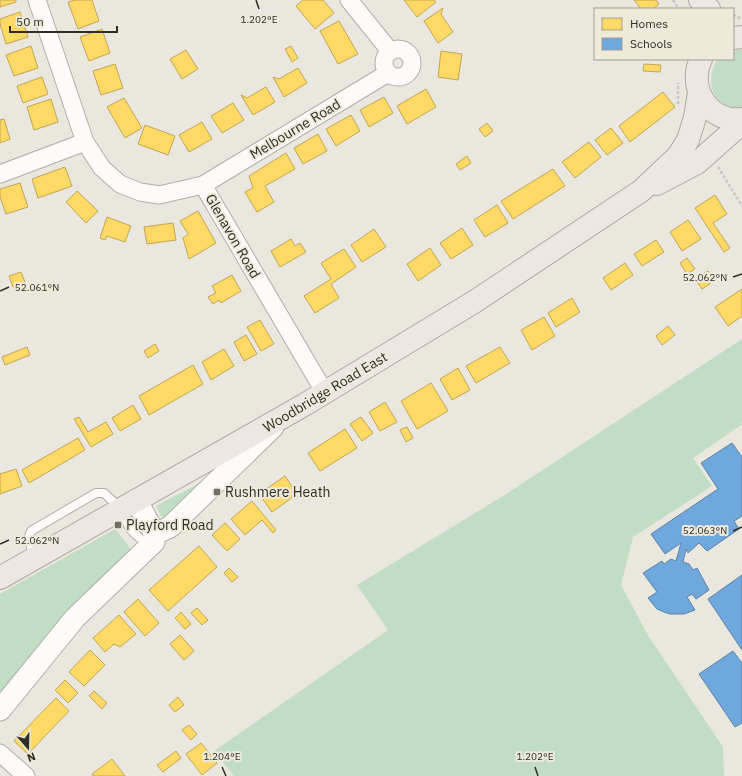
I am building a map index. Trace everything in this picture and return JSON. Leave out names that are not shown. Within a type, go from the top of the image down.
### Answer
[{"type":"main road","points":[[700,0],[708,8]]},
{"type":"main road","name":"Woodbridge Road East","points":[[0,578],[325,393],[474,302],[642,191],[678,156],[688,140],[695,117],[699,93],[696,80],[699,61]]},
{"type":"main road","points":[[699,93],[706,105],[716,113],[729,118],[742,119]]},
{"type":"main road","name":"Woodbridge Road East","points":[[642,191],[664,182],[697,163],[742,123]]},
{"type":"street","name":"Glenavon Road","points":[[37,0],[85,142],[102,168],[120,184],[140,192],[159,195],[203,184],[325,393]]},
{"type":"street","points":[[349,0],[390,51]]},
{"type":"street","points":[[394,49],[404,50],[410,56],[412,65],[408,73],[400,77],[396,77],[388,73],[384,64],[384,59],[390,51],[394,49]]},
{"type":"street","name":"Melbourne Road","points":[[203,184],[388,73]]},
{"type":"street","points":[[0,174],[85,142]]},
{"type":"street","points":[[0,710],[75,618],[159,532],[170,526],[284,417]]},
{"type":"street","points":[[128,505],[153,539]]},
{"type":"street","points":[[0,753],[26,776]]},
{"type":"path","points":[[734,19],[738,33]]},
{"type":"path","points":[[678,110],[679,80]]},
{"type":"path","points":[[714,160],[742,206]]},
{"type":"green space","points":[[742,50],[742,109],[732,108],[724,104],[718,99],[711,84],[711,76],[718,60],[734,60],[734,51]]},
{"type":"green space","points":[[742,339],[741,425],[693,458],[712,486],[633,537],[621,585],[649,637],[723,747],[724,776],[234,776],[214,751],[388,630],[357,585],[503,496]]},
{"type":"green space","points":[[211,477],[166,518],[161,516],[156,506]]},
{"type":"green space","points":[[115,529],[129,546],[131,552],[0,697],[0,594]]},
{"type":"building: Homes","points":[[0,0],[16,0],[16,2],[0,7]]},
{"type":"building: Homes","points":[[75,0],[92,0],[99,21],[78,29],[68,2]]},
{"type":"building: Homes","points":[[303,0],[323,0],[334,13],[315,29],[296,6]]},
{"type":"building: Homes","points":[[404,0],[434,0],[436,2],[417,17]]},
{"type":"building: Homes","points":[[634,0],[656,0],[659,4],[654,8],[640,8]]},
{"type":"building: Homes","points":[[443,8],[441,14],[453,32],[438,43],[424,21]]},
{"type":"building: Homes","points":[[20,12],[28,37],[6,44],[0,19]]},
{"type":"building: Homes","points":[[339,21],[358,54],[338,64],[320,31]]},
{"type":"building: Homes","points":[[102,29],[110,53],[89,61],[80,37]]},
{"type":"building: Homes","points":[[31,46],[38,68],[14,76],[6,55]]},
{"type":"building: Homes","points":[[291,46],[298,58],[292,62],[285,49]]},
{"type":"building: Homes","points":[[186,50],[198,69],[182,79],[170,59]]},
{"type":"building: Homes","points":[[441,51],[462,54],[458,80],[438,77]]},
{"type":"building: Homes","points":[[115,64],[123,88],[101,95],[93,71]]},
{"type":"building: Homes","points":[[644,64],[661,65],[660,72],[643,71]]},
{"type":"building: Homes","points":[[298,68],[307,83],[284,97],[273,77],[279,79]]},
{"type":"building: Homes","points":[[42,77],[48,94],[23,103],[17,86]]},
{"type":"building: Homes","points":[[266,87],[275,102],[253,115],[241,95],[247,98]]},
{"type":"building: Homes","points":[[426,89],[436,107],[407,124],[397,106]]},
{"type":"building: Homes","points":[[663,92],[675,107],[630,142],[619,126]]},
{"type":"building: Homes","points":[[384,97],[393,113],[369,127],[360,110]]},
{"type":"building: Homes","points":[[124,98],[142,128],[125,138],[107,107]]},
{"type":"building: Homes","points":[[51,99],[58,122],[34,130],[27,107]]},
{"type":"building: Homes","points":[[233,103],[244,120],[222,133],[211,116]]},
{"type":"building: Homes","points":[[351,115],[360,131],[336,146],[326,129]]},
{"type":"building: Homes","points":[[4,119],[10,139],[0,143],[0,120]]},
{"type":"building: Homes","points":[[202,122],[212,139],[189,152],[179,135]]},
{"type":"building: Homes","points":[[487,123],[493,131],[485,137],[479,129]]},
{"type":"building: Homes","points":[[145,125],[175,136],[168,155],[138,144]]},
{"type":"building: Homes","points":[[611,128],[623,143],[607,155],[595,140]]},
{"type":"building: Homes","points":[[318,134],[327,151],[303,164],[294,148]]},
{"type":"building: Homes","points":[[589,142],[601,157],[575,178],[562,162]]},
{"type":"building: Homes","points":[[286,153],[295,169],[265,186],[274,202],[257,212],[245,192],[253,188],[249,176]]},
{"type":"building: Homes","points":[[467,156],[471,163],[460,170],[456,164]]},
{"type":"building: Homes","points":[[65,167],[72,186],[38,198],[32,179]]},
{"type":"building: Homes","points":[[553,169],[565,186],[513,219],[501,201]]},
{"type":"building: Homes","points":[[20,183],[28,207],[6,214],[0,197],[0,189]]},
{"type":"building: Homes","points":[[77,191],[98,211],[86,223],[66,202]]},
{"type":"building: Homes","points":[[715,195],[727,214],[713,223],[730,248],[724,252],[695,208]]},
{"type":"building: Homes","points":[[497,205],[508,223],[485,237],[474,220]]},
{"type":"building: Homes","points":[[198,211],[216,243],[189,259],[183,238],[188,234],[180,221]]},
{"type":"building: Homes","points":[[107,217],[131,226],[125,242],[107,236],[105,240],[100,238]]},
{"type":"building: Homes","points":[[688,220],[701,239],[682,251],[670,232]]},
{"type":"building: Homes","points":[[173,223],[176,240],[147,244],[144,227]]},
{"type":"building: Homes","points":[[462,228],[473,245],[451,259],[440,243]]},
{"type":"building: Homes","points":[[374,229],[386,247],[362,262],[351,245]]},
{"type":"building: Homes","points":[[291,239],[295,246],[300,243],[306,252],[280,267],[271,251]]},
{"type":"building: Homes","points":[[656,240],[664,252],[642,266],[634,254]]},
{"type":"building: Homes","points":[[430,248],[441,265],[418,281],[407,264]]},
{"type":"building: Homes","points":[[344,249],[356,267],[331,284],[339,298],[315,313],[304,296],[331,279],[321,263]]},
{"type":"building: Homes","points":[[687,258],[695,269],[687,274],[680,263]]},
{"type":"building: Homes","points":[[625,263],[633,275],[611,290],[603,278]]},
{"type":"building: Homes","points":[[708,271],[714,281],[702,289],[695,279]]},
{"type":"building: Homes","points":[[21,272],[25,282],[13,287],[9,276]]},
{"type":"building: Homes","points":[[232,275],[241,291],[221,303],[219,300],[213,304],[208,297],[216,293],[212,286]]},
{"type":"building: Homes","points":[[742,289],[742,316],[728,326],[715,307]]},
{"type":"building: Homes","points":[[572,298],[580,312],[556,327],[548,313]]},
{"type":"building: Homes","points":[[544,317],[555,336],[532,350],[521,330]]},
{"type":"building: Homes","points":[[260,320],[274,344],[261,351],[247,327]]},
{"type":"building: Homes","points":[[668,326],[675,335],[662,345],[656,336]]},
{"type":"building: Homes","points":[[246,335],[257,354],[244,361],[234,342]]},
{"type":"building: Homes","points":[[155,344],[159,351],[148,358],[144,351]]},
{"type":"building: Homes","points":[[27,347],[30,355],[5,365],[2,357]]},
{"type":"building: Homes","points":[[500,347],[510,363],[476,383],[466,366]]},
{"type":"building: Homes","points":[[224,349],[234,366],[211,380],[202,362]]},
{"type":"building: Homes","points":[[193,365],[203,384],[149,415],[139,396]]},
{"type":"building: Homes","points":[[458,368],[470,390],[452,400],[440,379]]},
{"type":"building: Homes","points":[[431,383],[448,411],[417,429],[401,401]]},
{"type":"building: Homes","points":[[385,402],[397,422],[380,431],[369,412]]},
{"type":"building: Homes","points":[[133,405],[141,419],[120,431],[112,418]]},
{"type":"building: Homes","points":[[79,417],[88,432],[106,422],[113,434],[91,447],[74,419]]},
{"type":"building: Homes","points":[[361,417],[373,433],[362,441],[350,424]]},
{"type":"building: Homes","points":[[407,427],[413,438],[406,442],[400,430]]},
{"type":"building: Homes","points":[[345,429],[357,448],[320,471],[308,453]]},
{"type":"building: Homes","points":[[78,438],[85,450],[29,483],[22,470]]},
{"type":"building: Homes","points":[[16,469],[22,486],[0,494],[0,474]]},
{"type":"building: Homes","points":[[285,476],[297,494],[272,512],[259,494]]},
{"type":"building: Homes","points":[[252,501],[276,530],[273,533],[262,520],[245,535],[231,519]]},
{"type":"building: Homes","points":[[225,523],[240,539],[227,551],[212,535]]},
{"type":"building: Homes","points":[[199,546],[217,567],[168,611],[149,590]]},
{"type":"building: Homes","points":[[229,568],[238,577],[232,582],[224,573]]},
{"type":"building: Homes","points":[[138,599],[159,623],[145,636],[124,612]]},
{"type":"building: Homes","points":[[197,608],[208,620],[202,625],[191,613]]},
{"type":"building: Homes","points":[[181,612],[191,624],[185,629],[175,618]]},
{"type":"building: Homes","points":[[119,615],[136,634],[120,647],[114,644],[105,652],[93,638]]},
{"type":"building: Homes","points":[[180,635],[194,651],[184,660],[170,644]]},
{"type":"building: Homes","points":[[90,650],[105,665],[84,686],[69,672]]},
{"type":"building: Homes","points":[[65,680],[78,693],[68,703],[55,690]]},
{"type":"building: Homes","points":[[94,691],[107,703],[102,709],[89,696]]},
{"type":"building: Homes","points":[[178,697],[184,705],[175,712],[169,705]]},
{"type":"building: Homes","points":[[56,698],[69,711],[28,754],[14,741]]},
{"type":"building: Homes","points":[[189,725],[197,734],[191,740],[182,730]]},
{"type":"building: Homes","points":[[201,743],[217,763],[202,775],[186,754]]},
{"type":"building: Homes","points":[[176,751],[181,758],[163,772],[157,765]]},
{"type":"building: Homes","points":[[112,759],[125,776],[93,776],[92,774]]},
{"type":"building: Schools","points":[[732,443],[742,457],[742,516],[734,521],[739,529],[707,551],[699,543],[688,553],[686,549],[683,562],[689,564],[693,570],[697,568],[709,590],[696,599],[692,594],[687,597],[695,610],[684,614],[670,614],[664,612],[657,609],[648,598],[657,592],[643,573],[662,561],[664,564],[671,559],[676,561],[681,543],[665,554],[651,534],[718,489],[701,463]]},
{"type":"building: Schools","points":[[742,575],[742,650],[708,599]]},
{"type":"building: Schools","points":[[733,651],[742,663],[742,723],[735,727],[699,674]]},
{"type":"place","name":"Rushmere Heath","points":[[217,492]]},
{"type":"place","name":"Playford Road","points":[[118,525]]}]
